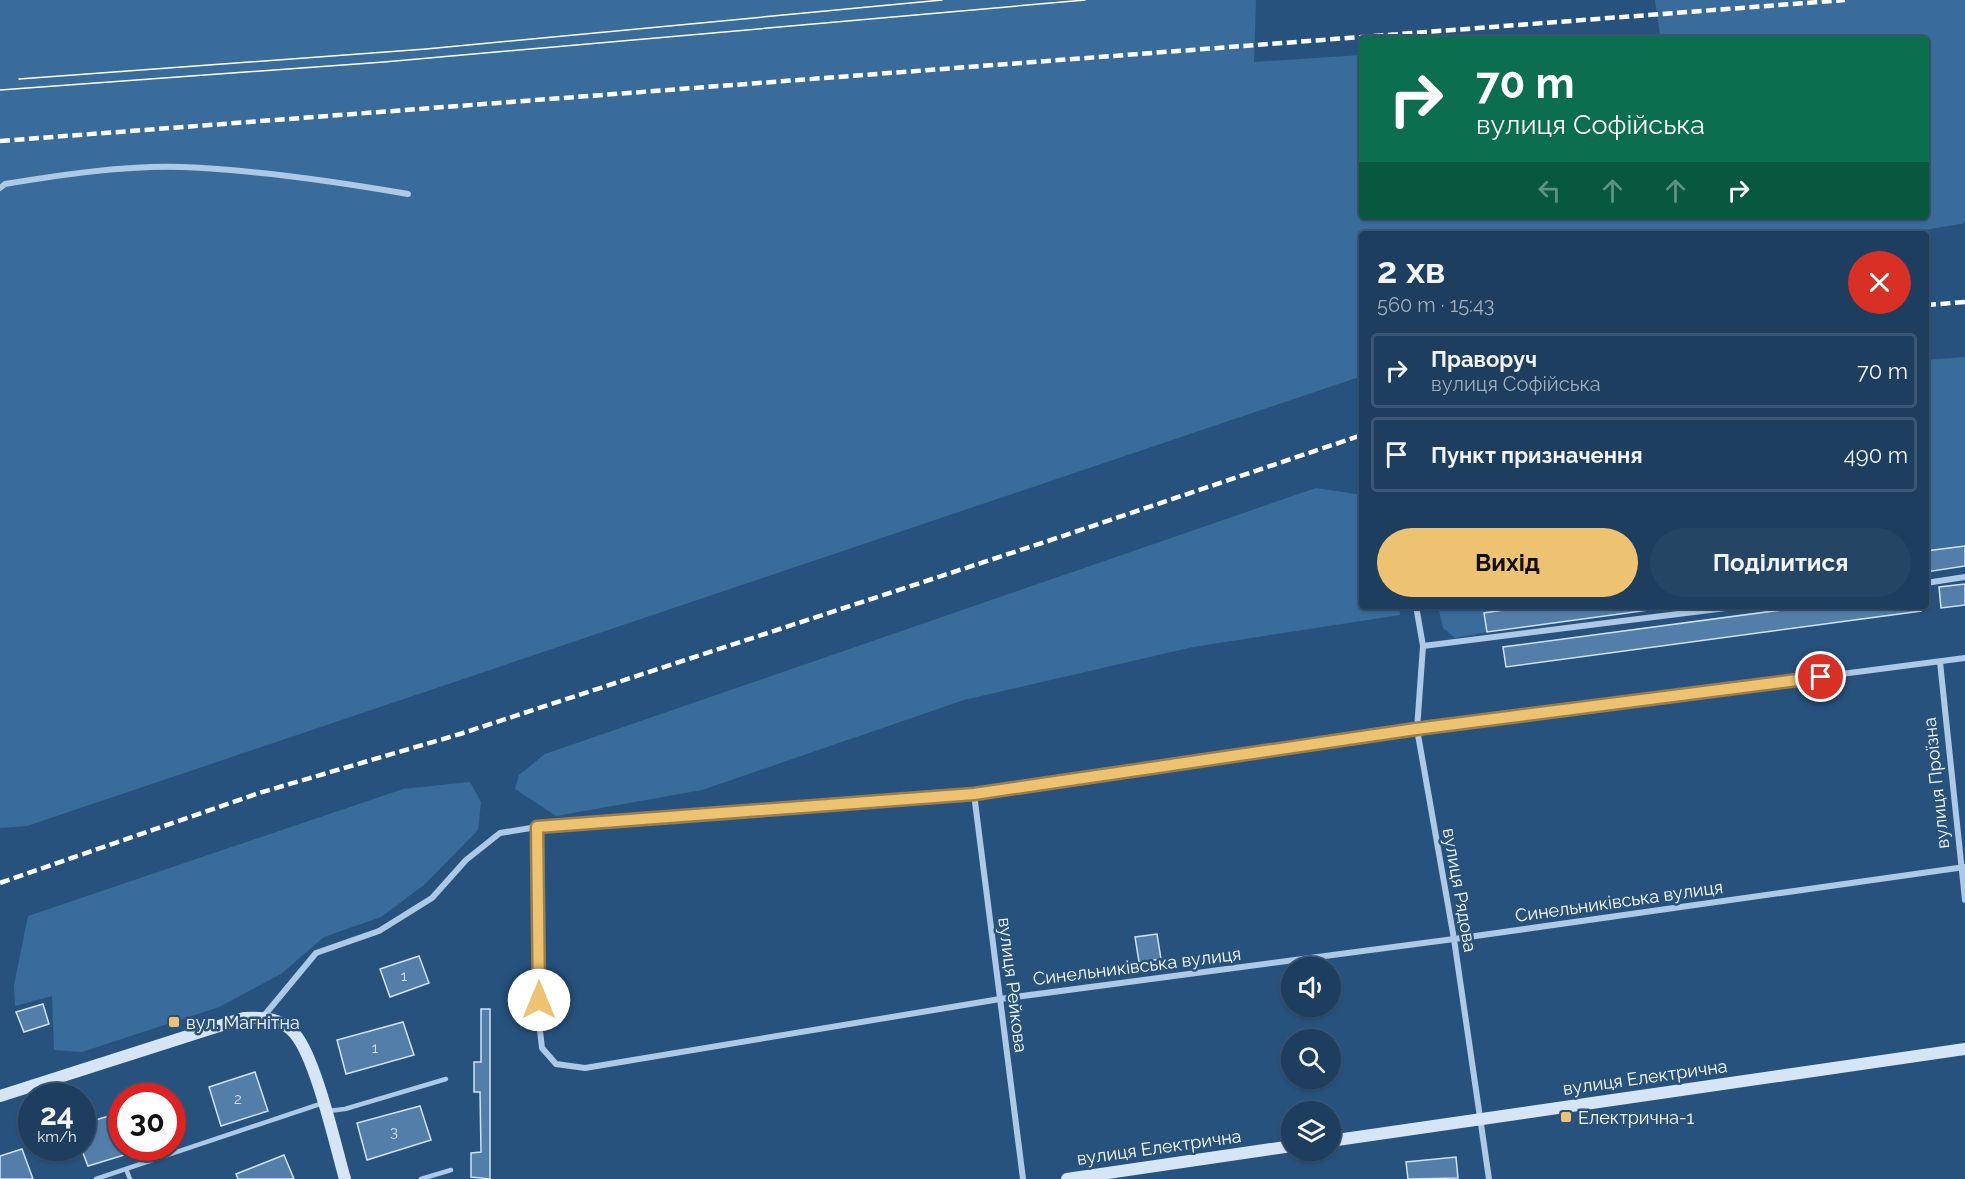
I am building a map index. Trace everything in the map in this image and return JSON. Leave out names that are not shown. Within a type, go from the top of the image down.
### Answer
[{"type":"street","points":[[0,188],[5,183],[67,175],[180,167],[312,177],[408,194]]},
{"type":"street","points":[[1929,583],[1965,577]]},
{"type":"street","name":"вулиця Рядова","points":[[1416,609],[1422,646],[1416,729],[1454,939],[1489,1179]]},
{"type":"street","points":[[1422,646],[1718,609]]},
{"type":"street","points":[[263,1017],[316,953],[379,931],[432,898],[466,860],[500,833],[537,827],[974,794],[1416,729],[1965,658]]},
{"type":"street","name":"вулиця Проїзна","points":[[1940,662],[1965,900]]},
{"type":"street","name":"вулиця Рейкова","points":[[974,794],[1023,1179]]},
{"type":"street","name":"Синельниківська вулиця","points":[[537,827],[539,1022],[542,1048],[556,1064],[585,1068],[1000,999],[1454,939],[1962,868]]},
{"type":"street","points":[[0,1096],[244,1018],[263,1017],[281,1022],[295,1034],[307,1054],[345,1179]]},
{"type":"street","name":"вулиця Електрична","points":[[1341,1138],[1965,1049]]},
{"type":"street","name":"вулиця Електрична","points":[[1067,1179],[1281,1148]]},
{"type":"lane","points":[[96,1179],[324,1106],[345,1109],[446,1079]]},
{"type":"lane","points":[[126,1169],[130,1179]]},
{"type":"lane","points":[[420,1179],[451,1170]]},
{"type":"shaded area","points":[[0,0],[1256,0],[1254,62],[1359,55],[1359,219],[1929,219],[1929,36],[1644,36],[1660,35],[1655,0],[1965,0],[1965,223],[1919,231],[1359,231],[1359,377],[27,826],[0,828]]},
{"type":"shaded area","points":[[1965,357],[1965,546],[1929,551],[1929,360]]},
{"type":"shaded area","points":[[1316,488],[1359,495],[1359,609],[1399,609],[1400,615],[1193,647],[964,700],[702,790],[556,816],[515,789],[519,775],[545,754]]},
{"type":"shaded area","points":[[1439,609],[1511,609],[1484,613],[1487,632],[1455,638],[1443,628]]},
{"type":"shaded area","points":[[470,782],[481,802],[478,830],[424,885],[381,917],[324,937],[281,974],[219,1007],[82,1052],[54,1050],[52,996],[15,1006],[14,985],[28,916],[403,789]]},
{"type":"building","points":[[1965,546],[1965,566],[1929,572],[1929,551]]},
{"type":"building","points":[[1965,584],[1965,605],[1941,608],[1939,587]]},
{"type":"building","points":[[1511,609],[1656,609],[1487,632],[1484,613]]},
{"type":"building","points":[[1788,609],[1921,609],[1921,611],[1506,667],[1503,647]]},
{"type":"building","points":[[1157,934],[1161,959],[1139,962],[1135,937]]},
{"type":"building","points":[[419,956],[429,983],[390,997],[380,969]]},
{"type":"building","points":[[43,1004],[49,1024],[24,1032],[16,1012]]},
{"type":"building","points":[[481,1009],[490,1009],[490,1179],[471,1177],[471,1153],[481,1152],[480,1092],[474,1092],[474,1062],[481,1062]]},
{"type":"building","points":[[403,1022],[414,1055],[346,1074],[337,1040]]},
{"type":"building","points":[[255,1072],[268,1111],[221,1126],[209,1087]]},
{"type":"building","points":[[420,1106],[431,1140],[367,1160],[357,1123]]},
{"type":"building","points":[[108,1116],[108,1160],[88,1166],[86,1161],[96,1161],[96,1120]]},
{"type":"building","points":[[18,1150],[18,1161],[26,1161],[33,1179],[0,1179],[0,1156]]},
{"type":"building","points":[[284,1155],[294,1179],[238,1179],[236,1174]]},
{"type":"building","points":[[1456,1157],[1458,1178],[1408,1179],[1406,1162]]},
{"type":"tram line","points":[[19,79],[426,49],[942,0]]},
{"type":"tram line","points":[[0,90],[384,62],[1085,0]]},
{"type":"railway","points":[[1374,36],[1845,0]]},
{"type":"railway","points":[[0,141],[1359,37]]},
{"type":"railway","points":[[1929,305],[1965,302]]},
{"type":"railway","points":[[0,883],[259,793],[460,734],[1048,541],[1359,436]]},
{"type":"place","name":"вул. Магнітна","points":[[174,1022]]},
{"type":"place","name":"Електрична-1","points":[[1566,1117]]},
{"type":"route","points":[[539,1000],[537,827],[974,794],[1416,729],[1821,677]]}]
